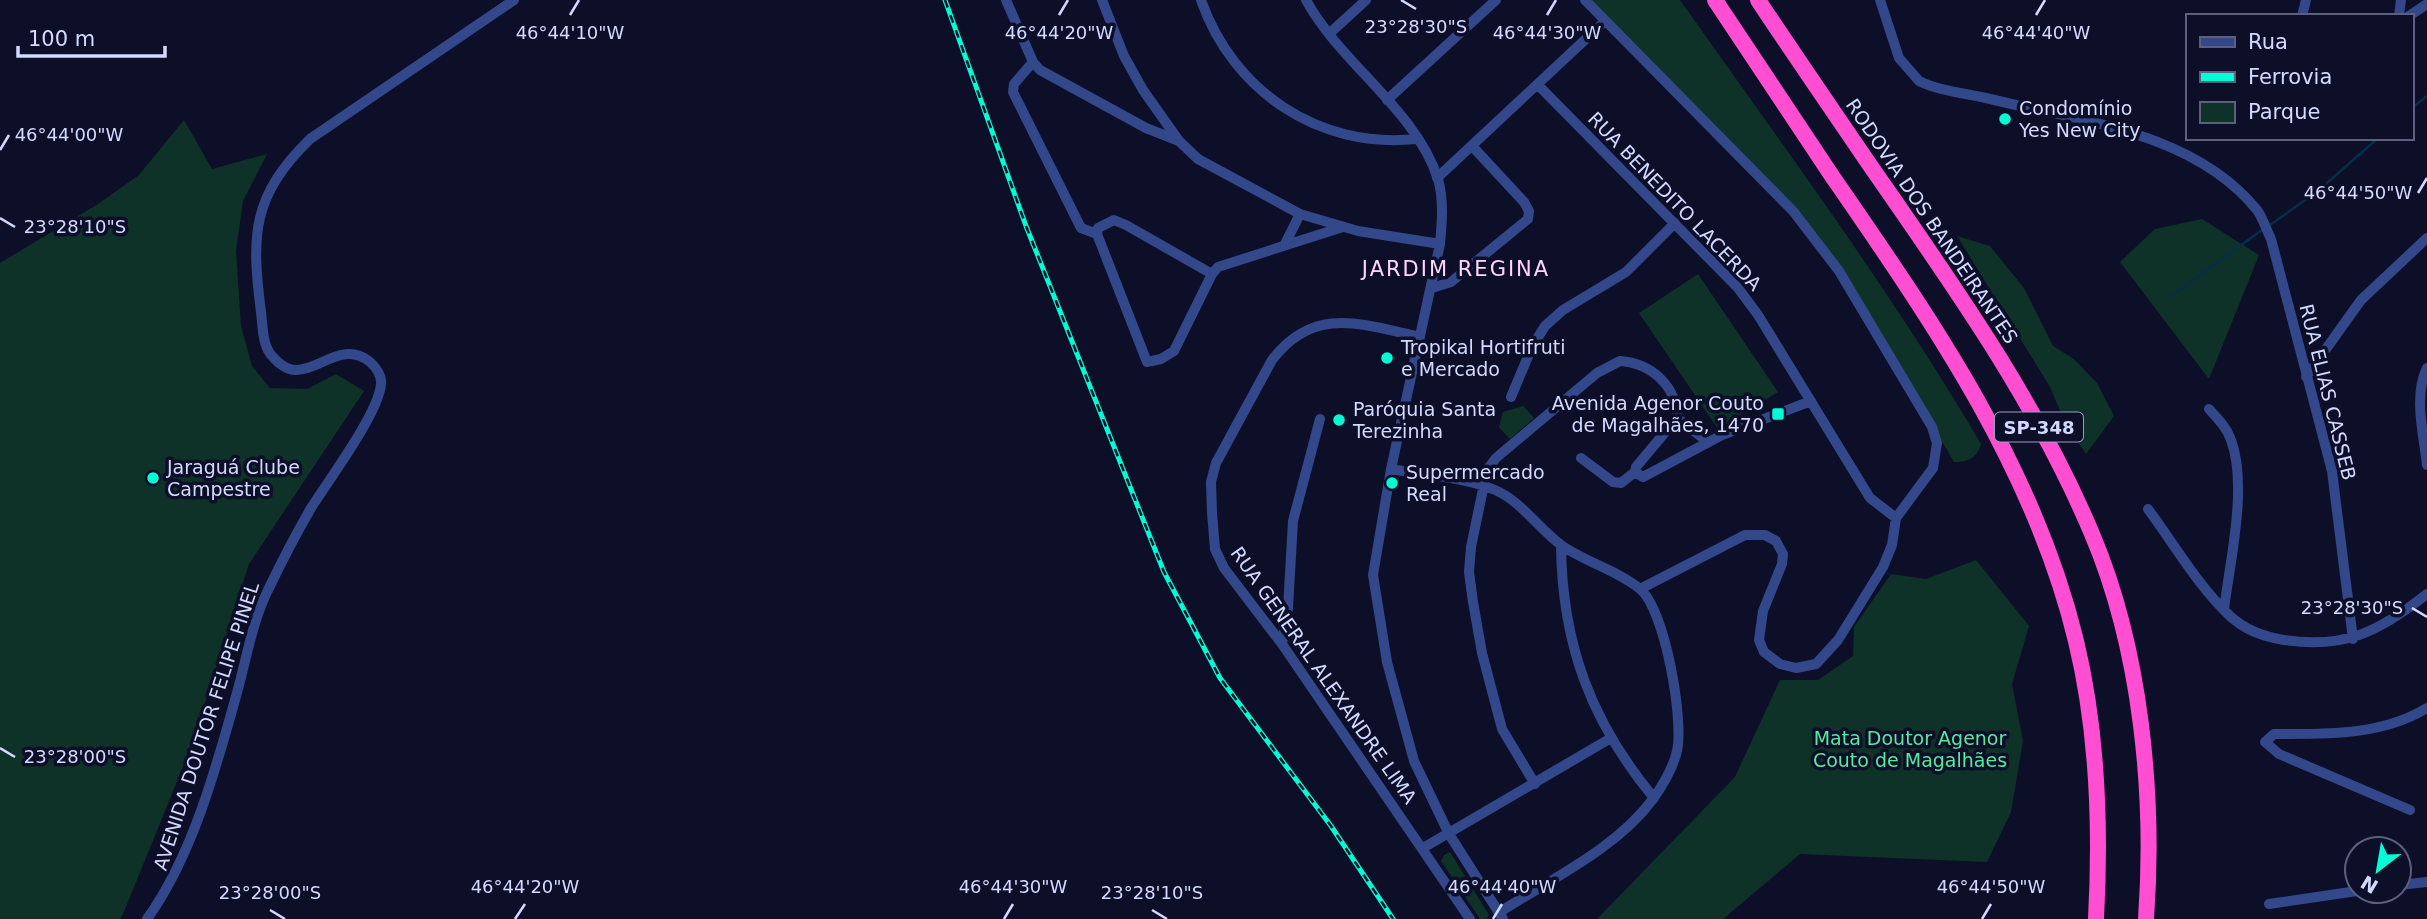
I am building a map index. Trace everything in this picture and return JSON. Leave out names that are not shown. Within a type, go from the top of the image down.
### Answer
[{"type":"highway","name":"SP-348","points":[[1715,0],[1911,289],[1984,410],[2024,490],[2055,569],[2076,642],[2094,742],[2099,822],[2096,919]]},
{"type":"highway","name":"RODOVIA DOS BANDEIRANTES","points":[[1758,0],[1976,319],[2045,438],[2093,535],[2126,640],[2143,733],[2149,826],[2146,919]]},
{"type":"street","name":"AVENIDA DOUTOR FELIPE PINEL","points":[[147,919],[170,888],[180,864],[229,723],[268,590],[309,512],[371,412],[382,382],[376,366],[365,358],[349,354],[296,370],[282,366],[266,347],[256,269],[260,213],[270,185],[283,165],[310,139],[514,0]]},
{"type":"street","points":[[1006,0],[1033,62],[1061,83],[1146,128],[1179,141]]},
{"type":"street","points":[[1102,0],[1124,56],[1156,112],[1179,141],[1198,159],[1300,214],[1343,227],[1440,244]]},
{"type":"street","points":[[1201,0],[1212,31],[1223,50],[1246,78],[1280,107],[1342,134],[1399,141],[1416,139]]},
{"type":"street","points":[[1306,0],[1329,34],[1387,100],[1416,139],[1437,178],[1442,215],[1440,244],[1391,469],[1373,575],[1387,662],[1413,761],[1448,834],[1502,915],[1613,839],[1635,821],[1654,797],[1677,751],[1678,715],[1658,622],[1651,603],[1640,589],[1561,545],[1513,501],[1483,486],[1391,469]]},
{"type":"street","points":[[1329,34],[1366,0]]},
{"type":"street","points":[[1387,100],[1496,0]]},
{"type":"street","points":[[1585,0],[1770,187],[1818,243],[1839,271],[1931,427],[1937,443],[1933,468],[1896,518],[1892,545],[1883,567],[1828,653],[1816,664],[1805,668],[1780,664],[1771,659],[1759,640],[1762,611],[1782,564],[1781,547],[1772,538],[1756,533],[1745,535],[1640,589]]},
{"type":"street","name":"RUA ELIAS CASSEB","points":[[1880,0],[1902,64],[1919,81],[2124,132],[2174,149],[2201,162],[2234,187],[2258,212],[2270,236],[2332,471],[2353,639]]},
{"type":"street","points":[[2412,14],[2427,4]]},
{"type":"street","points":[[1437,178],[1474,147],[1604,22]]},
{"type":"street","points":[[1033,62],[1014,84],[1013,92],[1081,228],[1097,233]]},
{"type":"street","name":"RUA BENEDITO LACERDA","points":[[1539,86],[1738,288],[1870,498],[1896,518]]},
{"type":"street","points":[[1432,288],[1451,282],[1528,219],[1529,211],[1524,202],[1474,147]]},
{"type":"street","points":[[1285,244],[1300,214]]},
{"type":"street","points":[[1212,274],[1114,220],[1102,223],[1097,233],[1147,362],[1161,359],[1174,351],[1212,274],[1235,260],[1343,227]]},
{"type":"street","points":[[1511,397],[1532,347],[1545,326],[1563,310],[1626,272],[1675,223]]},
{"type":"street","points":[[2306,377],[2361,300],[2427,238]]},
{"type":"street","name":"RUA GENERAL ALEXANDRE LIMA","points":[[1420,337],[1357,323],[1325,324],[1296,334],[1272,360],[1216,463],[1211,482],[1215,549],[1224,568],[1282,644],[1470,919]]},
{"type":"street","points":[[1535,785],[1502,729],[1480,641],[1469,572],[1487,470],[1496,458],[1612,363],[1631,362],[1658,375],[1676,401],[1677,418],[1636,467],[1635,472],[1621,483],[1613,482],[1581,458]]},
{"type":"street","points":[[2427,368],[2421,388],[2427,465]]},
{"type":"street","points":[[1635,472],[1647,477],[1708,442],[1811,401]]},
{"type":"street","points":[[2209,409],[2231,437],[2237,473],[2236,510],[2224,609]]},
{"type":"street","points":[[1677,418],[1708,442]]},
{"type":"street","points":[[1282,644],[1288,608],[1293,521],[1320,419]]},
{"type":"street","points":[[2148,509],[2224,609],[2242,625],[2276,639],[2308,643],[2353,639],[2390,622],[2427,594]]},
{"type":"street","points":[[1561,545],[1562,579],[1585,688],[1611,738],[1654,797]]},
{"type":"street","points":[[2410,810],[2279,754],[2266,746],[2265,740],[2274,734],[2370,729],[2398,722],[2427,708]]},
{"type":"street","points":[[1423,848],[1535,785],[1611,738]]},
{"type":"street","points":[[2269,904],[2343,893]]},
{"type":"green space","points":[[1591,0],[1680,0],[1910,330],[1981,444],[1974,456],[1968,460],[1954,462],[1842,269]]},
{"type":"green space","name":"Jaraguá Clube Campestre","points":[[184,120],[212,169],[267,154],[243,201],[236,251],[241,326],[252,366],[270,388],[307,389],[336,374],[364,391],[249,564],[191,747],[120,919],[0,919],[0,263],[98,204],[139,175]]},
{"type":"green space","points":[[2202,219],[2259,255],[2209,379],[2120,262],[2155,229]]},
{"type":"green space","points":[[1957,236],[1990,246],[2024,288],[2053,346],[2074,359],[2097,383],[2114,416],[2086,454],[2066,425],[2050,387]]},
{"type":"green space","points":[[1698,274],[1778,392],[1718,429],[1639,313]]},
{"type":"green space","points":[[1523,406],[1534,418],[1510,439],[1499,427],[1503,412]]},
{"type":"green space","name":"Mata Doutor Agenor Couto de Magalhães","points":[[1976,560],[2029,626],[2012,684],[2023,741],[2011,812],[1987,862],[1800,854],[1723,919],[1597,919],[1735,777],[1780,680],[1818,680],[1853,656],[1854,627],[1891,574],[1926,579]]},
{"type":"green space","points":[[1450,852],[1489,915],[1486,919],[1480,919],[1441,861],[1444,855]]},
{"type":"waterway","points":[[2413,107],[2427,96]]},
{"type":"waterway","points":[[2267,227],[2318,191],[2376,140]]},
{"type":"waterway","points":[[2171,296],[2262,230]]},
{"type":"railway","points":[[945,0],[1026,226],[1164,572],[1220,678],[1331,826],[1393,919]]},
{"type":"place","name":"Condomínio Yes New City","points":[[2005,119]]},
{"type":"place","name":"Tropikal Hortifruti e Mercado","points":[[1387,358]]},
{"type":"place","name":"Avenida Agenor Couto de Magalhães, 1470","points":[[1778,414]]},
{"type":"place","name":"Paróquia Santa Terezinha","points":[[1339,420]]},
{"type":"place","name":"Jaraguá Clube Campestre","points":[[153,478]]},
{"type":"place","name":"Supermercado Real","points":[[1392,483]]},
{"type":"district","name":"JARDIM REGINA","points":[[1456,269]]}]
